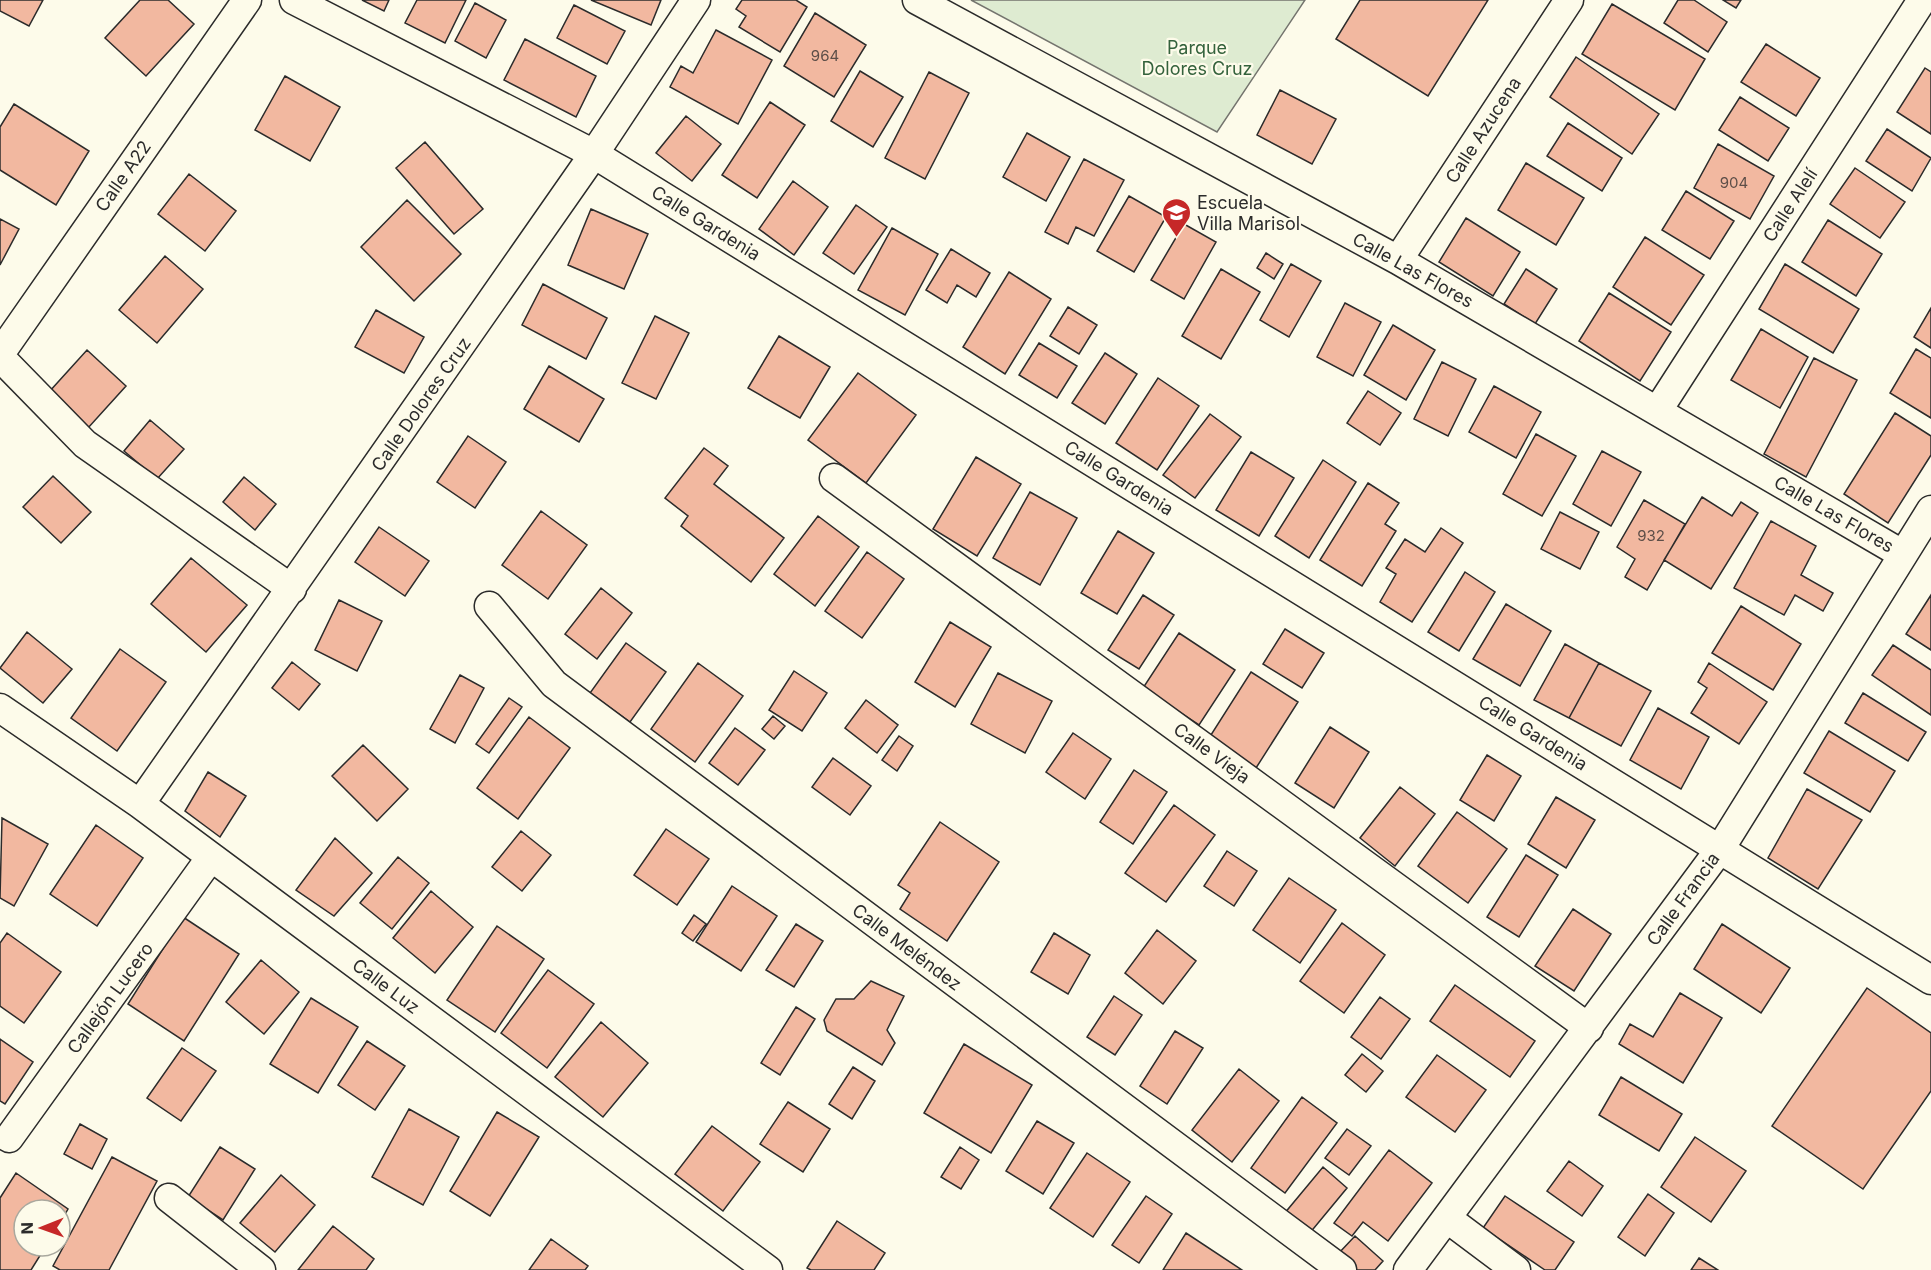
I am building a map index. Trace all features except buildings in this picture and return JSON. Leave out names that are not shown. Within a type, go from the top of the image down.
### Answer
[{"type":"street","name":"Calle A22","points":[[247,0],[0,355],[85,444],[292,589]]},
{"type":"street","name":"Calle Gardenia","points":[[294,0],[594,154],[1931,980]]},
{"type":"street","name":"Calle Dolores Cruz","points":[[140,804],[594,154],[696,0]]},
{"type":"street","name":"Calle Las Flores","points":[[917,0],[1398,260],[1902,554]]},
{"type":"street","name":"Calle Azucena","points":[[1398,260],[1569,0]]},
{"type":"street","name":"Calle Alelí","points":[[1658,410],[1922,0]]},
{"type":"street","name":"Calle Vieja","points":[[834,478],[1589,1028]]},
{"type":"street","name":"Calle Francia","points":[[1408,1270],[1720,849],[1931,510]]},
{"type":"street","name":"Calle Meléndez","points":[[489,606],[554,684],[1342,1270]]},
{"type":"street","name":"Calle Luz","points":[[0,708],[140,804],[768,1270]]},
{"type":"street","name":"Callejón Lucero","points":[[9,1138],[211,857]]},
{"type":"street","points":[[169,1198],[261,1270]]},
{"type":"street","points":[[1448,1219],[1516,1270]]},
{"type":"green space","name":"Parque Dolores Cruz","points":[[971,0],[1305,0],[1217,132]]},
{"type":"place","name":"Escuela Villa Marisol","points":[[1176,238]]}]
